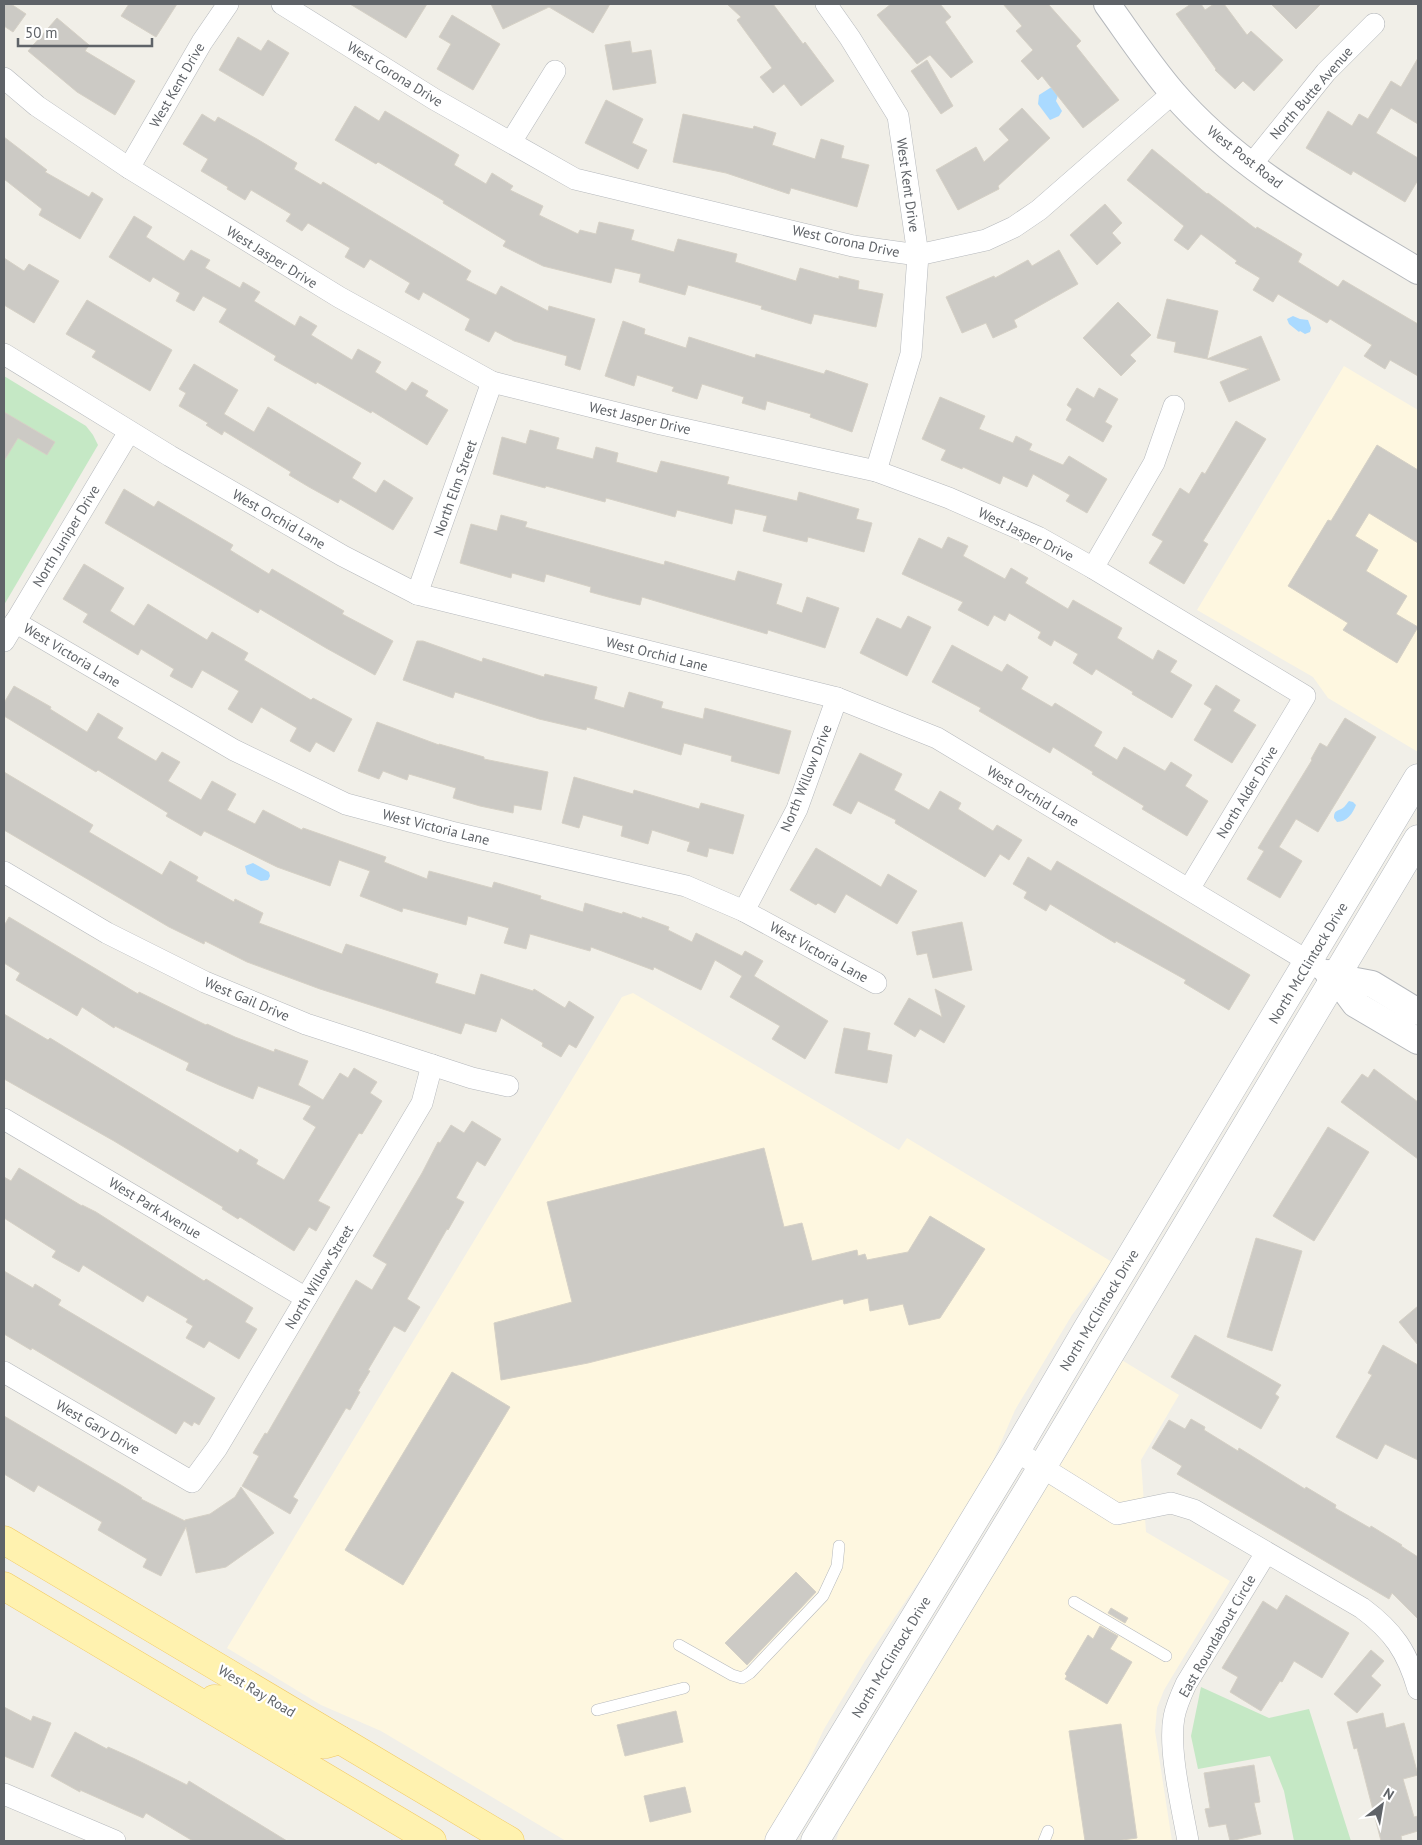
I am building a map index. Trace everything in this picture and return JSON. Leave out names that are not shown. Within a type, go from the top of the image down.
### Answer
[{"type":"main road","name":"North McClintock Drive","points":[[815,1841],[1042,1467],[1322,970],[1418,778]]},
{"type":"main road","name":"North McClintock Drive","points":[[779,1841],[1016,1451],[1086,1331],[1322,970],[1418,839]]},
{"type":"main road","name":"West Ray Road","points":[[4,1540],[510,1841]]},
{"type":"main road","points":[[4,1586],[432,1841]]},
{"type":"main road","points":[[190,1698],[230,1700],[305,1744],[326,1744],[340,1740]]},
{"type":"street","name":"West Kent Drive","points":[[129,168],[202,42],[228,4]]},
{"type":"street","name":"West Corona Drive","points":[[282,4],[434,98],[575,179],[854,246],[918,255],[986,240],[1014,227],[1039,210],[1173,93]]},
{"type":"street","name":"West Kent Drive","points":[[826,4],[850,38],[898,116],[918,255],[911,354],[876,471]]},
{"type":"street","name":"West Post Road","points":[[1107,4],[1173,93],[1207,128],[1251,165],[1282,187],[1418,271]]},
{"type":"street","name":"North Butte Avenue","points":[[1251,165],[1326,72],[1374,24]]},
{"type":"street","points":[[511,142],[555,71]]},
{"type":"street","name":"West Jasper Drive","points":[[4,78],[37,106],[129,168],[338,297],[492,382],[661,424],[876,471],[949,498],[1038,537],[1094,568],[1305,696]]},
{"type":"street","name":"West Orchid Lane","points":[[4,354],[129,432],[343,556],[417,594],[838,698],[936,738],[1322,970]]},
{"type":"street","name":"North Elm Street","points":[[417,594],[492,382]]},
{"type":"street","points":[[1094,568],[1154,463],[1174,406]]},
{"type":"street","name":"North Juniper Drive","points":[[4,641],[129,432]]},
{"type":"street","name":"West Victoria Lane","points":[[16,622],[234,750],[346,804],[451,832],[686,886],[744,911],[876,983]]},
{"type":"street","name":"North Alder Drive","points":[[1189,889],[1305,696]]},
{"type":"street","name":"North Willow Drive","points":[[744,911],[797,809],[838,698]]},
{"type":"street","name":"West Gail Drive","points":[[4,872],[107,933],[204,982],[306,1024],[472,1078],[508,1086]]},
{"type":"street","points":[[1322,970],[1372,984],[1418,1012]]},
{"type":"street","points":[[1322,970],[1355,1004],[1418,1041]]},
{"type":"street","name":"North Willow Street","points":[[192,1482],[217,1448],[422,1103],[432,1065]]},
{"type":"street","name":"West Park Avenue","points":[[4,1119],[306,1298]]},
{"type":"street","name":"West Gary Drive","points":[[4,1372],[192,1482]]},
{"type":"street","points":[[1016,1451],[1117,1514],[1172,1503],[1188,1508],[1362,1608],[1377,1619],[1396,1638],[1408,1658],[1418,1689]]},
{"type":"street","name":"East Roundabout Circle","points":[[1188,1841],[1174,1759],[1174,1719],[1178,1702],[1186,1684],[1266,1552]]},
{"type":"street","points":[[4,1794],[115,1841]]},
{"type":"lane","points":[[680,1645],[732,1675],[742,1678],[750,1673],[823,1596],[837,1566],[838,1546]]},
{"type":"lane","points":[[1074,1602],[1166,1656]]},
{"type":"lane","points":[[597,1710],[684,1688]]},
{"type":"shaded area","points":[[1344,366],[1418,410],[1418,752],[1328,698],[1313,677],[1197,610]]},
{"type":"shaded area","points":[[633,993],[899,1150],[907,1138],[1112,1262],[1072,1315],[1015,1410],[989,1470],[951,1534],[865,1661],[824,1729],[792,1797],[766,1841],[566,1841],[381,1731],[321,1705],[227,1648],[622,997]]},
{"type":"shaded area","points":[[1120,1359],[1179,1395],[1141,1460],[1146,1532],[1230,1581],[1164,1690],[1157,1708],[1155,1731],[1172,1841],[836,1841],[841,1824]]},
{"type":"green space","points":[[4,376],[86,426],[98,445],[4,605]]},
{"type":"green space","points":[[1201,1687],[1269,1718],[1309,1709],[1351,1841],[1294,1841],[1284,1791],[1270,1756],[1198,1769],[1191,1736]]},
{"type":"water","points":[[1050,88],[1058,95],[1056,101],[1062,111],[1059,116],[1050,120],[1038,104],[1039,95]]},
{"type":"water","points":[[1293,316],[1308,320],[1311,328],[1310,332],[1305,334],[1299,332],[1289,324],[1287,319]]},
{"type":"water","points":[[1349,801],[1356,805],[1353,811],[1347,819],[1337,822],[1334,818],[1336,811],[1343,808]]},
{"type":"water","points":[[253,863],[269,872],[268,880],[261,881],[247,874],[245,866]]},
{"type":"building","points":[[4,4],[11,4],[26,14],[13,32],[4,26]]},
{"type":"building","points":[[129,4],[177,4],[156,37],[121,16]]},
{"type":"building","points":[[350,4],[427,4],[406,38]]},
{"type":"building","points":[[491,4],[610,4],[593,33],[549,7],[503,29]]},
{"type":"building","points":[[727,4],[773,4],[834,81],[801,106],[784,84],[773,93],[760,77],[772,68],[737,20],[741,17]]},
{"type":"building","points":[[891,4],[940,4],[951,17],[945,22],[973,62],[951,78],[930,55],[917,64],[877,15]]},
{"type":"building","points":[[1003,4],[1048,4],[1081,41],[1076,46],[1119,100],[1083,128],[1042,76],[1038,80],[1021,61],[1033,50],[1016,31],[1022,26]]},
{"type":"building","points":[[1191,4],[1201,4],[1205,10],[1214,4],[1224,4],[1247,35],[1251,31],[1283,60],[1254,91],[1243,81],[1235,89],[1215,70],[1176,14]]},
{"type":"building","points":[[1271,4],[1321,4],[1296,29]]},
{"type":"building","points":[[452,15],[500,44],[473,90],[437,69],[451,44],[439,37]]},
{"type":"building","points":[[57,18],[89,45],[85,51],[135,81],[115,115],[77,92],[28,51]]},
{"type":"building","points":[[238,37],[261,51],[268,40],[289,53],[263,96],[219,70]]},
{"type":"building","points":[[630,41],[632,53],[651,50],[656,83],[613,90],[605,45]]},
{"type":"building","points":[[1418,58],[1418,124],[1391,108],[1376,133],[1418,158],[1418,180],[1405,202],[1353,171],[1351,175],[1306,148],[1328,111],[1352,126],[1359,114],[1368,119],[1391,81],[1401,87]]},
{"type":"building","points":[[927,60],[953,106],[941,114],[911,71]]},
{"type":"building","points":[[606,100],[643,119],[632,143],[647,150],[638,169],[585,143]]},
{"type":"building","points":[[355,106],[379,121],[385,111],[459,155],[454,165],[486,184],[492,173],[513,186],[510,190],[543,206],[539,215],[578,234],[580,230],[596,234],[599,222],[634,230],[631,240],[674,252],[678,239],[737,254],[735,262],[796,281],[800,268],[839,279],[839,276],[859,281],[858,289],[883,294],[876,327],[814,314],[811,324],[761,309],[762,306],[688,285],[685,295],[639,282],[641,274],[615,268],[611,283],[543,266],[503,246],[506,241],[443,203],[444,201],[378,162],[376,164],[335,140]]},
{"type":"building","points":[[1022,108],[1050,138],[998,186],[999,189],[958,210],[936,170],[976,147],[984,162],[1009,140],[999,129]]},
{"type":"building","points":[[202,114],[215,122],[218,117],[257,139],[297,163],[294,169],[321,185],[323,182],[471,271],[466,280],[496,295],[501,286],[548,311],[549,306],[595,319],[580,370],[565,365],[567,356],[514,341],[495,331],[489,342],[465,330],[470,319],[423,292],[419,300],[405,292],[410,283],[370,259],[364,268],[345,257],[350,248],[308,223],[302,231],[286,221],[291,214],[251,190],[245,200],[227,189],[228,187],[201,171],[208,159],[183,144]]},
{"type":"building","points":[[683,114],[753,129],[754,126],[776,133],[772,145],[815,159],[821,139],[844,146],[841,158],[869,165],[857,207],[791,188],[789,194],[726,173],[673,162]]},
{"type":"building","points":[[4,137],[47,170],[45,172],[89,197],[92,192],[103,199],[80,239],[39,215],[42,209],[4,179]]},
{"type":"building","points":[[1152,149],[1207,194],[1256,229],[1257,227],[1302,254],[1298,262],[1338,287],[1343,280],[1418,324],[1418,376],[1390,360],[1385,369],[1364,356],[1372,345],[1330,319],[1327,323],[1278,294],[1273,302],[1253,290],[1260,278],[1235,263],[1237,261],[1201,234],[1188,250],[1174,240],[1184,226],[1127,180]]},
{"type":"building","points":[[1105,204],[1122,223],[1112,233],[1121,243],[1097,265],[1070,235]]},
{"type":"building","points":[[134,216],[152,227],[146,237],[184,261],[191,250],[210,260],[205,268],[240,288],[243,282],[260,292],[254,301],[295,326],[300,316],[317,326],[311,335],[352,360],[358,349],[381,362],[375,372],[406,391],[412,382],[428,391],[425,396],[448,410],[427,445],[372,411],[371,413],[274,360],[276,356],[219,322],[227,309],[203,296],[194,311],[176,301],[180,293],[153,277],[150,282],[109,257]]},
{"type":"building","points":[[1059,250],[1078,284],[1014,320],[1017,327],[993,338],[986,323],[962,333],[946,297],[994,276],[995,278],[1028,260],[1032,266]]},
{"type":"building","points":[[4,258],[24,271],[29,264],[59,281],[34,323],[4,305]]},
{"type":"building","points":[[1167,299],[1218,311],[1207,359],[1174,352],[1176,342],[1157,338]]},
{"type":"building","points":[[87,300],[172,350],[150,391],[92,357],[96,351],[66,334]]},
{"type":"building","points":[[1118,302],[1151,335],[1130,355],[1136,361],[1121,376],[1083,338]]},
{"type":"building","points":[[623,321],[645,329],[644,334],[686,348],[689,337],[755,358],[756,354],[824,374],[826,370],[868,384],[852,432],[810,417],[811,414],[767,401],[765,410],[742,403],[744,397],[702,384],[697,399],[672,391],[674,387],[637,375],[634,386],[605,376]]},
{"type":"building","points":[[1261,336],[1280,380],[1229,402],[1220,382],[1249,369],[1207,359]]},
{"type":"building","points":[[194,364],[238,390],[224,414],[254,432],[268,407],[361,463],[352,478],[376,493],[384,480],[413,498],[393,530],[340,499],[338,503],[309,487],[289,475],[291,472],[224,431],[222,435],[206,425],[208,423],[179,406],[186,393],[179,389]]},
{"type":"building","points":[[1077,388],[1094,398],[1099,388],[1118,399],[1105,422],[1112,426],[1103,442],[1066,420],[1072,409],[1067,405]]},
{"type":"building","points":[[940,397],[985,416],[979,429],[1013,443],[1016,436],[1032,444],[1029,450],[1063,465],[1069,456],[1107,479],[1087,513],[1066,501],[1070,495],[1033,474],[1027,487],[1003,476],[1000,484],[963,467],[962,469],[941,460],[946,450],[922,439]]},
{"type":"building","points":[[4,412],[55,442],[47,455],[18,438],[4,461]]},
{"type":"building","points":[[1236,421],[1266,439],[1203,541],[1208,544],[1184,584],[1149,563],[1163,541],[1152,535],[1180,488],[1189,494],[1202,472],[1205,474]]},
{"type":"building","points":[[530,430],[559,438],[556,449],[593,459],[596,447],[618,453],[616,462],[657,473],[661,461],[729,477],[727,484],[797,501],[799,492],[859,509],[856,519],[872,523],[864,552],[808,537],[807,542],[763,531],[767,516],[735,509],[732,524],[677,510],[675,517],[606,498],[605,502],[493,474],[502,437],[526,444]]},
{"type":"building","points":[[1377,445],[1418,470],[1418,543],[1369,513],[1355,536],[1378,550],[1366,571],[1407,596],[1396,614],[1418,627],[1397,663],[1343,630],[1348,623],[1288,586],[1328,520],[1331,521]]},
{"type":"building","points":[[124,489],[154,507],[158,501],[233,545],[230,550],[269,574],[272,569],[344,611],[342,614],[393,641],[375,675],[260,609],[258,613],[105,523]]},
{"type":"building","points":[[501,515],[527,522],[525,527],[664,565],[665,561],[735,581],[738,571],[782,584],[776,604],[802,613],[807,597],[839,608],[825,648],[768,630],[767,634],[642,597],[640,605],[612,598],[590,592],[591,587],[546,574],[544,582],[512,573],[511,578],[460,563],[471,524],[497,531]]},
{"type":"building","points":[[948,537],[968,546],[963,556],[1005,579],[1011,568],[1028,578],[1025,583],[1068,609],[1073,600],[1122,628],[1117,638],[1153,660],[1158,650],[1177,661],[1170,672],[1192,685],[1172,718],[1132,694],[1133,692],[1096,669],[1092,675],[1073,663],[1078,654],[1054,640],[1051,646],[1038,638],[1041,632],[1009,613],[1005,621],[994,615],[988,626],[958,610],[963,602],[902,574],[919,538],[942,549]]},
{"type":"building","points":[[84,564],[124,588],[110,611],[134,626],[148,604],[207,640],[212,632],[248,653],[244,660],[311,700],[313,698],[352,719],[334,752],[316,742],[310,752],[290,741],[297,728],[261,707],[252,723],[228,709],[239,691],[202,670],[192,688],[170,676],[174,669],[141,649],[138,655],[83,622],[88,614],[63,599]]},
{"type":"building","points":[[908,616],[931,627],[907,676],[860,653],[877,618],[901,629]]},
{"type":"building","points":[[417,641],[423,641],[482,662],[483,658],[544,677],[545,674],[597,687],[594,699],[624,708],[629,692],[663,702],[661,708],[703,719],[705,708],[791,731],[779,774],[731,761],[732,756],[684,743],[681,755],[587,727],[586,730],[539,719],[455,692],[453,698],[403,680]]},
{"type":"building","points":[[952,645],[1002,672],[1007,664],[1028,677],[1021,689],[1052,707],[1055,703],[1102,732],[1094,746],[1117,760],[1124,747],[1165,771],[1171,762],[1192,775],[1185,786],[1208,801],[1187,836],[1142,809],[1144,806],[1053,747],[1050,753],[979,711],[981,708],[932,682]]},
{"type":"building","points":[[1216,685],[1240,700],[1233,711],[1256,725],[1232,763],[1194,740],[1212,709],[1204,704]]},
{"type":"building","points":[[14,686],[51,707],[50,709],[87,732],[98,713],[123,728],[117,738],[156,761],[162,752],[180,762],[168,781],[201,800],[212,781],[236,794],[227,810],[255,824],[263,810],[302,830],[303,828],[386,857],[384,862],[427,879],[429,871],[492,888],[494,882],[541,896],[540,899],[583,912],[585,903],[622,914],[623,912],[642,919],[642,917],[669,927],[668,930],[692,942],[696,933],[742,956],[745,951],[763,961],[754,976],[828,1021],[805,1059],[772,1039],[780,1026],[730,997],[742,976],[715,960],[701,990],[654,967],[653,970],[591,947],[590,951],[530,934],[526,949],[504,943],[509,928],[468,916],[466,925],[403,908],[402,912],[360,896],[370,871],[339,860],[330,886],[277,867],[204,831],[201,836],[166,816],[168,813],[98,770],[96,772],[4,716],[4,703]]},
{"type":"building","points":[[1345,718],[1376,737],[1318,832],[1296,819],[1279,847],[1302,861],[1280,898],[1247,879],[1264,851],[1258,848],[1312,760],[1320,743],[1327,747]]},
{"type":"building","points":[[377,722],[439,745],[484,757],[484,759],[548,772],[541,810],[514,805],[513,813],[480,806],[453,798],[456,788],[409,774],[407,780],[383,771],[379,779],[358,771]]},
{"type":"building","points":[[860,753],[902,774],[894,790],[929,810],[940,791],[961,803],[958,809],[993,831],[997,825],[1022,840],[1009,860],[1000,854],[985,877],[895,823],[896,820],[858,801],[851,814],[833,805]]},
{"type":"building","points":[[4,772],[93,825],[89,832],[162,875],[170,861],[198,877],[196,881],[234,902],[235,899],[263,913],[259,923],[342,954],[346,944],[438,974],[435,983],[475,995],[481,974],[533,991],[534,989],[565,1008],[569,1001],[594,1017],[576,1048],[569,1044],[561,1057],[542,1046],[543,1043],[501,1018],[496,1032],[465,1023],[461,1034],[320,989],[247,962],[205,941],[204,944],[169,927],[4,830]]},
{"type":"building","points":[[574,777],[633,794],[634,790],[699,809],[701,803],[744,815],[733,854],[709,848],[707,857],[687,851],[690,842],[652,830],[648,844],[621,836],[623,826],[583,815],[579,828],[562,823]]},
{"type":"building","points":[[816,848],[881,887],[888,874],[917,891],[897,924],[846,894],[835,913],[818,903],[816,905],[790,890]]},
{"type":"building","points":[[1028,857],[1051,871],[1057,861],[1250,975],[1229,1010],[1184,983],[1186,980],[1116,941],[1115,943],[1050,904],[1046,911],[1024,898],[1027,892],[1013,884]]},
{"type":"building","points":[[9,917],[138,994],[139,992],[235,1037],[274,1052],[275,1049],[308,1061],[298,1085],[323,1100],[340,1073],[348,1078],[354,1068],[377,1082],[370,1093],[382,1101],[362,1134],[359,1133],[318,1201],[330,1207],[316,1231],[309,1227],[294,1251],[240,1217],[238,1219],[222,1209],[223,1207],[114,1141],[4,1079],[4,1014],[48,1040],[50,1038],[238,1153],[240,1149],[258,1160],[256,1164],[284,1180],[316,1127],[303,1119],[311,1106],[258,1086],[253,1099],[219,1085],[186,1070],[189,1063],[115,1026],[114,1028],[82,1007],[77,1016],[16,980],[20,973],[4,963],[4,926]]},
{"type":"building","points":[[962,922],[972,970],[933,978],[927,953],[917,955],[912,932]]},
{"type":"building","points":[[935,989],[965,1006],[944,1043],[920,1029],[915,1037],[894,1024],[909,998],[942,1017]]},
{"type":"building","points":[[844,1028],[870,1033],[867,1050],[892,1055],[887,1083],[835,1073]]},
{"type":"building","points":[[1374,1069],[1418,1102],[1418,1159],[1341,1102],[1362,1074],[1368,1078]]},
{"type":"building","points":[[472,1121],[501,1139],[485,1166],[477,1161],[456,1198],[464,1202],[407,1299],[420,1307],[405,1332],[394,1326],[368,1370],[370,1371],[358,1391],[360,1392],[350,1410],[346,1408],[293,1497],[298,1500],[290,1514],[242,1486],[259,1456],[253,1453],[265,1433],[267,1434],[356,1280],[372,1290],[387,1264],[373,1256],[438,1142],[440,1143],[451,1125],[464,1133]]},
{"type":"building","points":[[1328,1127],[1369,1152],[1314,1241],[1273,1216]]},
{"type":"building","points":[[764,1148],[784,1227],[802,1223],[812,1261],[857,1250],[858,1256],[865,1254],[867,1260],[908,1252],[930,1216],[985,1249],[940,1318],[909,1325],[903,1304],[870,1311],[868,1298],[844,1304],[843,1299],[588,1363],[501,1380],[494,1323],[572,1302],[547,1202]]},
{"type":"building","points":[[19,1168],[82,1206],[96,1212],[204,1281],[206,1279],[253,1308],[245,1322],[257,1329],[239,1359],[209,1341],[204,1348],[186,1338],[193,1326],[186,1322],[188,1319],[147,1295],[143,1302],[83,1265],[79,1272],[52,1257],[56,1251],[4,1218],[4,1177],[11,1181]]},
{"type":"building","points":[[1256,1238],[1302,1251],[1272,1351],[1227,1337]]},
{"type":"building","points":[[4,1271],[33,1288],[35,1284],[61,1300],[58,1305],[215,1398],[199,1425],[194,1422],[192,1426],[184,1421],[176,1434],[32,1348],[31,1350],[4,1334]]},
{"type":"building","points":[[1418,1306],[1418,1345],[1399,1322]]},
{"type":"building","points":[[1195,1335],[1281,1385],[1275,1394],[1279,1397],[1261,1429],[1171,1377]]},
{"type":"building","points":[[1383,1345],[1418,1365],[1418,1460],[1385,1444],[1377,1459],[1336,1437],[1372,1375],[1368,1373]]},
{"type":"building","points":[[452,1372],[510,1407],[403,1585],[345,1550]]},
{"type":"building","points":[[4,1416],[121,1485],[141,1499],[185,1521],[210,1514],[235,1497],[241,1487],[274,1533],[226,1567],[196,1573],[186,1527],[161,1576],[143,1567],[147,1559],[98,1530],[102,1522],[38,1485],[34,1492],[4,1474]]},
{"type":"building","points":[[1191,1419],[1205,1427],[1204,1430],[1238,1451],[1239,1448],[1305,1489],[1306,1487],[1336,1505],[1335,1508],[1370,1528],[1371,1526],[1418,1557],[1418,1619],[1392,1593],[1389,1599],[1177,1474],[1182,1466],[1152,1448],[1169,1420],[1185,1429]]},
{"type":"building","points":[[796,1572],[816,1592],[747,1665],[725,1643]]},
{"type":"building","points":[[1286,1595],[1349,1633],[1322,1678],[1294,1661],[1282,1682],[1280,1681],[1261,1711],[1230,1692],[1238,1677],[1222,1668],[1263,1601],[1277,1610]]},
{"type":"building","points":[[1111,1608],[1128,1618],[1125,1623],[1108,1613]]},
{"type":"building","points":[[1100,1626],[1118,1636],[1110,1649],[1132,1662],[1107,1704],[1065,1679],[1067,1676],[1065,1674],[1088,1635],[1093,1639]]},
{"type":"building","points":[[1371,1650],[1384,1661],[1371,1676],[1381,1685],[1357,1713],[1334,1694]]},
{"type":"building","points":[[4,1707],[31,1721],[33,1716],[51,1723],[33,1768],[4,1756]]},
{"type":"building","points":[[676,1711],[683,1742],[625,1756],[617,1725]]},
{"type":"building","points":[[1383,1713],[1386,1728],[1404,1723],[1418,1775],[1403,1779],[1414,1817],[1418,1816],[1418,1831],[1401,1836],[1402,1841],[1381,1841],[1357,1748],[1354,1749],[1347,1722]]},
{"type":"building","points":[[1121,1724],[1137,1838],[1115,1841],[1085,1841],[1069,1731]]},
{"type":"building","points":[[75,1732],[107,1749],[108,1747],[135,1759],[187,1785],[189,1781],[287,1841],[193,1841],[146,1813],[143,1818],[80,1790],[80,1792],[51,1776]]},
{"type":"building","points":[[1254,1765],[1260,1802],[1254,1803],[1261,1834],[1230,1841],[1226,1824],[1209,1827],[1205,1809],[1210,1808],[1204,1773]]},
{"type":"building","points":[[685,1787],[691,1812],[650,1822],[644,1796]]}]
